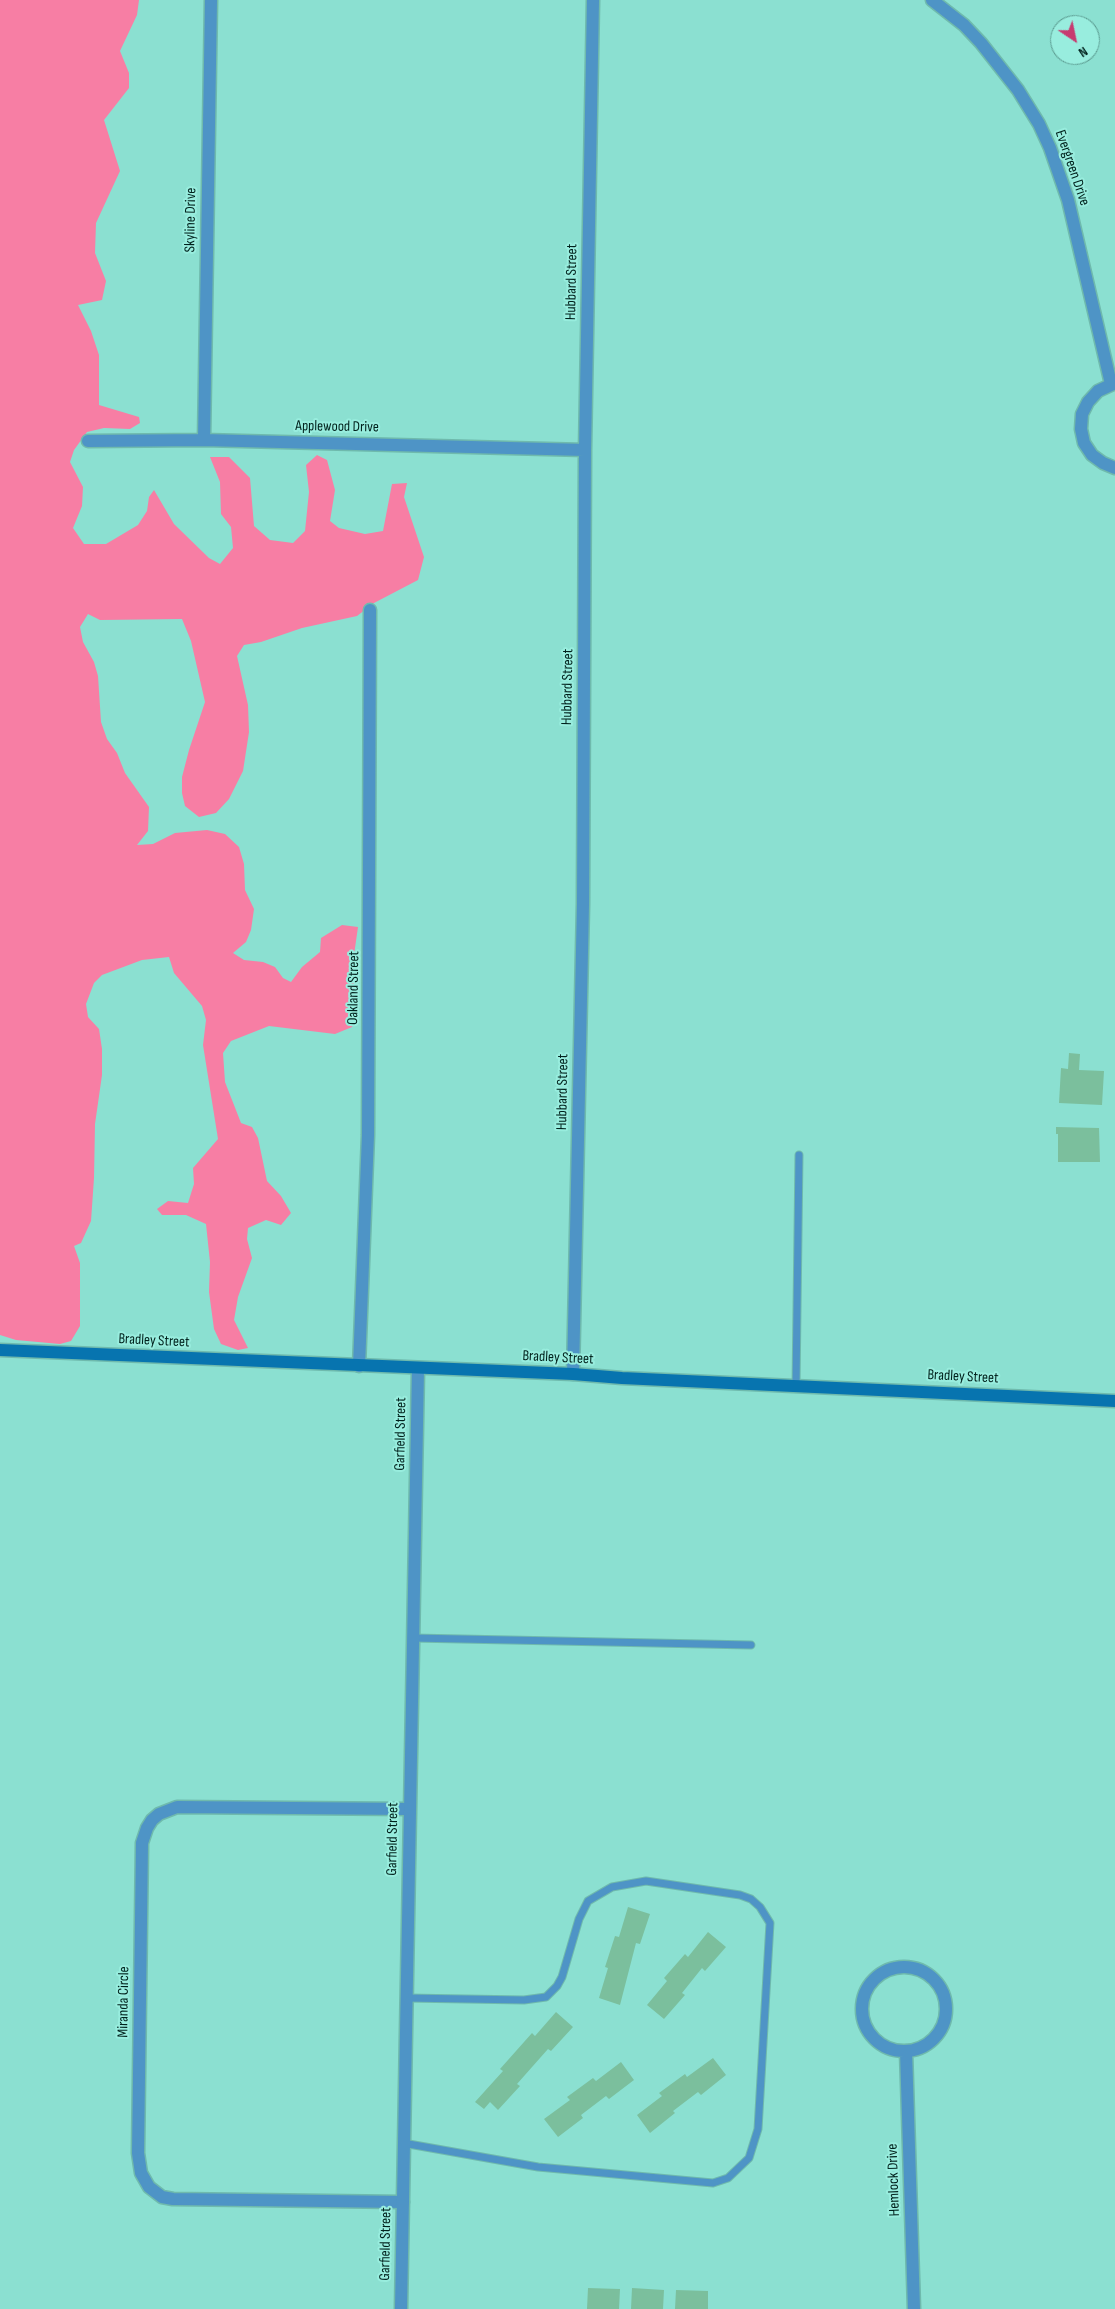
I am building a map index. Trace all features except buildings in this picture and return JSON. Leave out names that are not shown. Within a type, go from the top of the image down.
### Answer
[{"type":"main road","name":"Bradley Street","points":[[0,1350],[573,1374],[632,1379],[1115,1400]]},
{"type":"street","name":"Skyline Drive","points":[[204,440],[211,0]]},
{"type":"street","name":"Hubbard Street","points":[[573,1374],[583,904],[585,450],[593,0]]},
{"type":"street","name":"Evergreen Drive","points":[[932,0],[964,26],[1018,90],[1039,124],[1050,148],[1068,200],[1113,384],[1098,391],[1088,402],[1082,414],[1081,429],[1084,443],[1092,455],[1103,463],[1115,468]]},
{"type":"street","name":"Applewood Drive","points":[[88,441],[204,440],[585,450]]},
{"type":"street","name":"Oakland Street","points":[[359,1366],[368,1135],[370,610]]},
{"type":"street","name":"Garfield Street","points":[[401,2309],[418,1369]]},
{"type":"street","name":"Miranda Circle","points":[[403,2202],[173,2199],[162,2197],[148,2187],[142,2173],[138,2153],[142,1852],[144,1835],[152,1820],[160,1814],[178,1808],[409,1809]]},
{"type":"street","points":[[905,1967],[919,1969],[936,1982],[946,2000],[946,2015],[942,2028],[933,2040],[920,2048],[906,2050],[887,2046],[871,2034],[865,2023],[862,2010],[864,1996],[875,1980],[891,1969],[905,1967]]},
{"type":"street","name":"Hemlock Drive","points":[[906,2050],[914,2309]]},
{"type":"lane","points":[[796,1386],[799,1155]]},
{"type":"lane","points":[[413,1638],[751,1646]]},
{"type":"lane","points":[[403,2143],[538,2167],[713,2183],[728,2178],[740,2169],[749,2158],[758,2129],[770,1923],[751,1899],[740,1895],[646,1881],[612,1886],[588,1901],[579,1919],[562,1977],[557,1986],[546,1997],[524,2000],[407,1998]]},
{"type":"shaded area","points":[[0,0],[139,0],[137,15],[120,51],[129,73],[129,88],[104,120],[120,171],[96,223],[95,253],[106,281],[102,300],[78,305],[91,331],[99,355],[99,405],[139,417],[140,423],[130,429],[104,428],[87,432],[74,450],[70,462],[83,487],[82,506],[73,528],[84,544],[106,544],[138,525],[147,511],[149,497],[154,490],[174,524],[209,558],[220,564],[233,548],[231,527],[221,514],[220,482],[210,457],[229,457],[250,478],[254,526],[270,540],[293,543],[305,531],[309,492],[306,465],[317,455],[327,460],[335,490],[330,521],[339,528],[365,534],[383,531],[392,484],[407,483],[404,497],[424,557],[418,580],[374,603],[357,616],[302,628],[261,642],[244,645],[237,656],[248,705],[249,732],[243,771],[229,799],[216,813],[199,817],[185,806],[182,793],[182,777],[205,702],[191,641],[182,619],[100,620],[88,614],[80,627],[83,642],[94,662],[98,676],[101,722],[107,739],[117,753],[125,773],[149,807],[148,831],[137,845],[153,844],[175,833],[207,830],[225,834],[239,847],[244,864],[245,890],[254,909],[251,930],[246,942],[233,953],[244,960],[263,962],[275,967],[283,978],[291,982],[302,967],[320,952],[321,938],[342,925],[358,927],[354,955],[359,1013],[352,1027],[335,1034],[269,1026],[231,1041],[223,1053],[225,1082],[241,1123],[252,1127],[258,1138],[267,1181],[281,1196],[291,1213],[281,1225],[266,1220],[248,1228],[247,1239],[252,1258],[238,1297],[234,1320],[248,1348],[238,1350],[221,1344],[214,1329],[209,1292],[210,1262],[206,1224],[186,1215],[162,1215],[157,1209],[168,1201],[188,1203],[194,1184],[193,1168],[218,1139],[203,1045],[206,1020],[202,1006],[174,973],[169,957],[142,960],[102,975],[94,983],[86,1004],[88,1017],[99,1029],[102,1049],[102,1075],[95,1124],[91,1221],[81,1243],[74,1246],[80,1263],[80,1326],[71,1341],[60,1344],[16,1340],[0,1335]]}]
